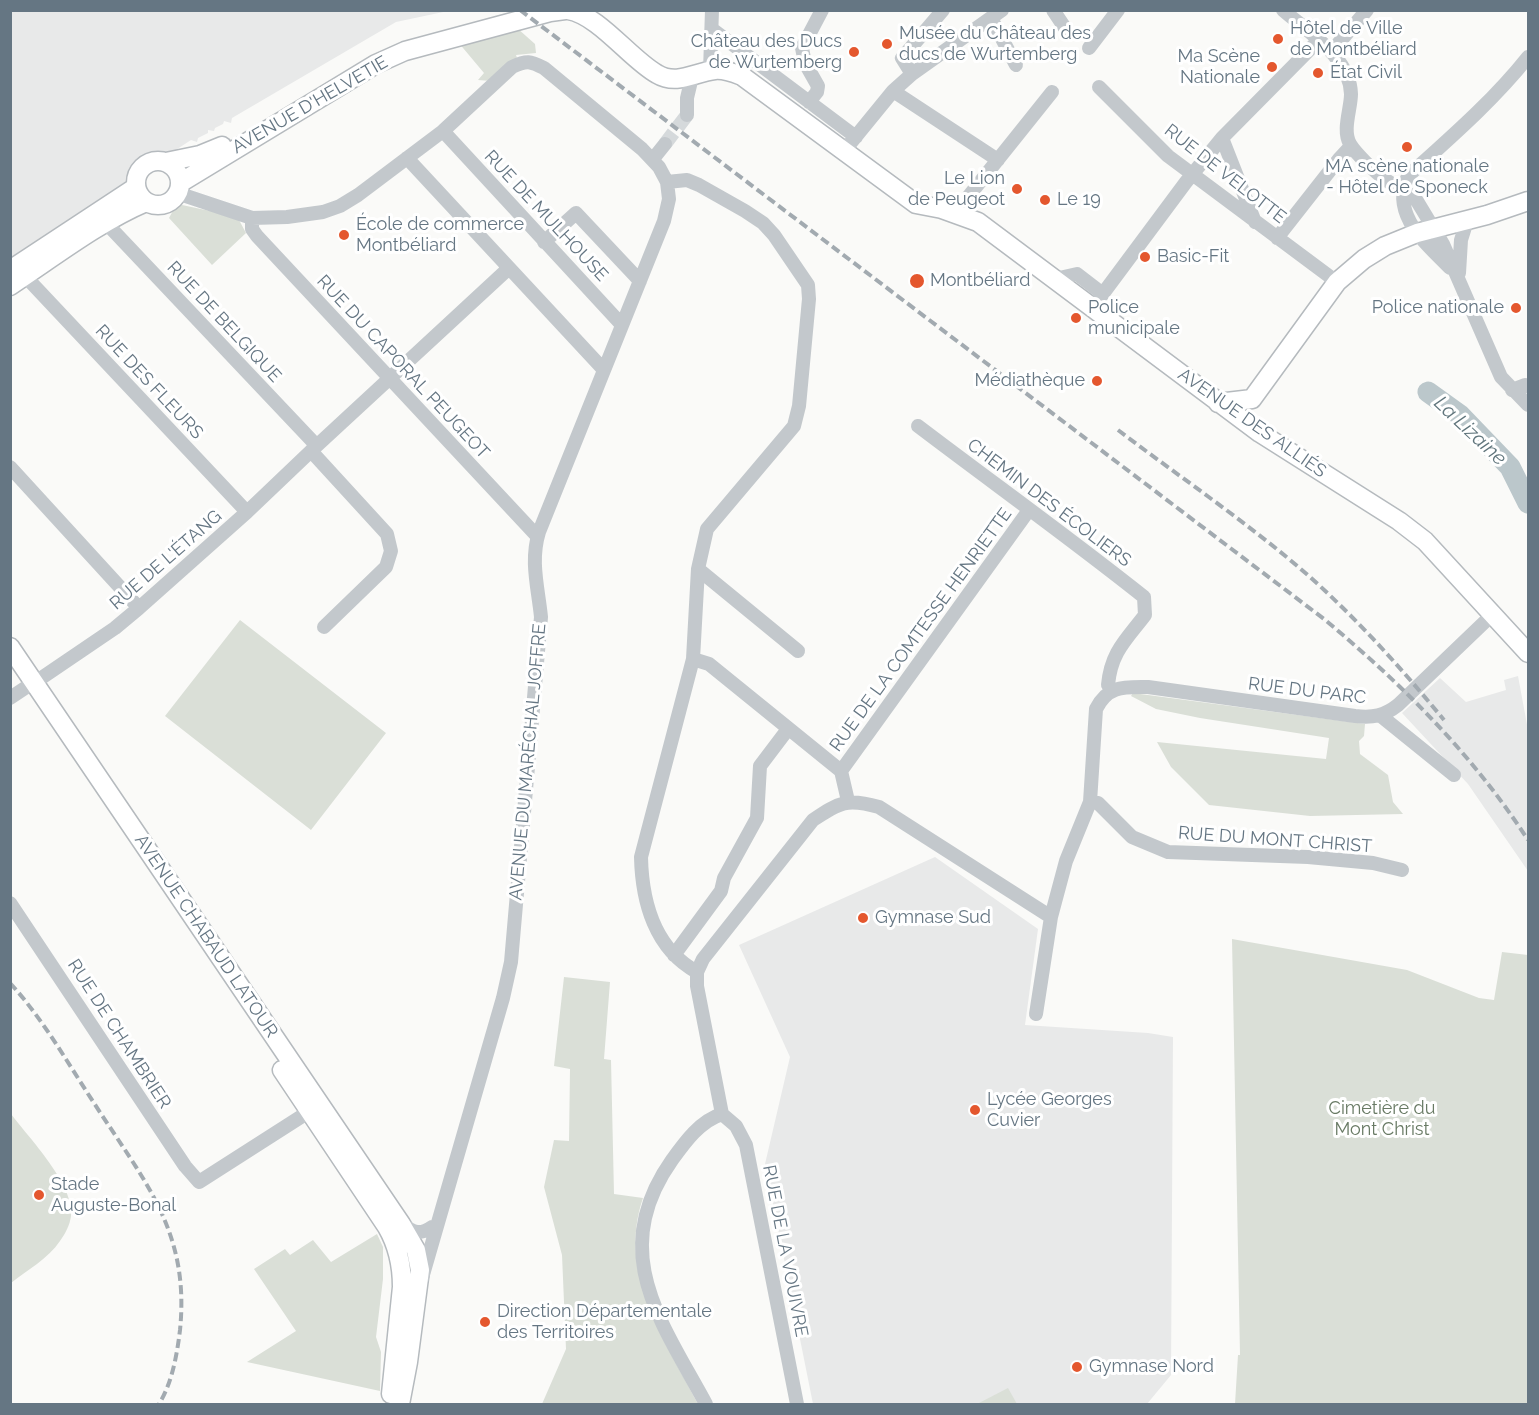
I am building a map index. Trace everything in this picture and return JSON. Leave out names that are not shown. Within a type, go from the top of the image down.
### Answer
[{"type":"main road","name":"AVENUE D'HELVETIE","points":[[166,162],[200,155],[222,145],[376,54],[402,43],[531,10]]},
{"type":"main road","name":"AVENUE D'HELVETIE","points":[[179,188],[376,64],[405,51],[561,11]]},
{"type":"main road","points":[[561,11],[587,15],[658,75],[675,79],[692,77],[710,71]]},
{"type":"main road","name":"AVENUE DES ALLIÉS","points":[[710,71],[719,70],[742,76],[916,204],[942,209],[978,222],[1054,279],[1098,300],[1218,403],[1260,433],[1400,521],[1425,542],[1494,613],[1528,652]]},
{"type":"main road","points":[[155,161],[166,162],[176,170],[179,188],[167,203],[160,205],[141,194],[137,175],[144,165],[155,161]]},
{"type":"main road","points":[[15,277],[127,210],[141,194]]},
{"type":"main road","points":[[15,277],[141,194]]},
{"type":"main road","points":[[1218,403],[1252,399],[1337,282],[1364,259],[1385,246],[1425,230],[1467,221],[1528,201]]},
{"type":"main road","points":[[1252,399],[1260,433]]},
{"type":"main road","name":"AVENUE CHABAUD LATOUR","points":[[10,647],[27,687],[353,1177],[395,1227],[423,1251],[420,1270],[410,1288]]},
{"type":"main road","name":"AVENUE CHABAUD LATOUR","points":[[10,668],[27,687],[395,1227]]},
{"type":"main road","name":"AVENUE DU MARÉCHAL JOFFRE","points":[[395,1227],[402,1269],[410,1288],[408,1362],[400,1404]]},
{"type":"main road","name":"AVENUE DU MARÉCHAL JOFFRE","points":[[389,1404],[410,1288]]},
{"type":"street","points":[[710,71],[712,10]]},
{"type":"street","points":[[809,102],[817,92],[818,86],[802,57],[802,48],[822,10]]},
{"type":"street","points":[[912,74],[902,58],[943,10]]},
{"type":"street","points":[[1053,10],[1067,31]]},
{"type":"street","points":[[1089,48],[1118,10]]},
{"type":"street","points":[[1283,10],[1331,52],[1344,69],[1350,86],[1347,132],[1351,146],[1385,179],[1403,189]]},
{"type":"street","points":[[1331,52],[1368,10]]},
{"type":"street","points":[[844,152],[893,91],[912,74],[997,14],[1016,65]]},
{"type":"street","points":[[711,29],[856,137]]},
{"type":"street","points":[[1098,300],[1222,138],[1318,41]]},
{"type":"street","points":[[1528,57],[1511,79],[1462,128],[1408,176],[1403,189],[1408,221],[1425,230],[1459,278],[1501,376],[1528,405]]},
{"type":"street","points":[[179,188],[252,218],[287,217],[323,212],[340,206],[443,131],[512,68],[531,62],[544,68],[653,159],[667,182],[687,180],[756,218],[774,235],[808,285],[809,299],[799,406],[794,426],[707,529],[698,569],[693,659],[641,857],[646,905],[661,937],[674,955],[697,972]]},
{"type":"street","points":[[687,115],[687,98],[692,77]]},
{"type":"street","name":"RUE DE VELOTTE","points":[[1099,87],[1168,156],[1337,282]]},
{"type":"street","points":[[893,91],[994,157]]},
{"type":"street","points":[[957,214],[994,157],[1052,92]]},
{"type":"street","name":"RUE DE MULHOUSE","points":[[443,131],[622,325]]},
{"type":"street","points":[[1222,138],[1255,222]]},
{"type":"street","points":[[653,159],[665,144]]},
{"type":"street","points":[[1277,238],[1351,146]]},
{"type":"street","points":[[407,158],[604,370]]},
{"type":"street","name":"AVENUE DU MARÉCHAL JOFFRE","points":[[423,1251],[447,1189],[503,998],[511,962],[541,617],[534,566],[534,546],[664,221],[669,199],[667,182]]},
{"type":"street","points":[[544,242],[576,213],[640,282]]},
{"type":"street","name":"RUE DU CAPORAL PEUGEOT","points":[[252,218],[252,229],[257,236],[537,536]]},
{"type":"street","points":[[1459,278],[1461,240],[1467,221]]},
{"type":"street","name":"RUE DE BELGIQUE","points":[[106,223],[314,448]]},
{"type":"street","name":"RUE DE L'ÉTANG","points":[[27,687],[140,608],[247,512],[509,268]]},
{"type":"street","name":"RUE DES FLEURS","points":[[15,277],[247,512]]},
{"type":"street","points":[[1512,390],[1528,386]]},
{"type":"street","name":"CHEMIN DES ÉCOLIERS","points":[[918,426],[1064,534],[1144,597],[1144,615],[1114,654],[1109,670],[1108,685],[1112,690]]},
{"type":"street","points":[[314,448],[387,534],[391,551],[386,567],[324,627]]},
{"type":"street","points":[[10,467],[140,608]]},
{"type":"street","name":"RUE DE LA COMTESSE HENRIETTE","points":[[842,771],[1029,510]]},
{"type":"street","points":[[698,569],[798,651]]},
{"type":"street","name":"RUE DU PARC","points":[[1112,690],[1126,687],[1148,687],[1335,714],[1371,718],[1381,716],[1398,705],[1494,613]]},
{"type":"street","points":[[693,659],[709,664],[842,771],[848,801]]},
{"type":"street","points":[[1036,1014],[1052,917],[1066,861],[1090,802],[1096,710],[1101,699],[1112,690]]},
{"type":"street","points":[[1381,716],[1454,775]]},
{"type":"street","points":[[674,955],[721,891],[724,878],[758,818],[760,766],[788,729]]},
{"type":"street","points":[[706,1404],[653,1306],[646,1284],[641,1248],[644,1217],[661,1176],[680,1148],[701,1126],[711,1118],[722,1114],[697,986],[697,972],[703,959],[813,820],[831,808],[848,801],[879,807],[1052,917]]},
{"type":"street","name":"RUE DU MONT CHRIST","points":[[1090,802],[1098,803],[1132,837],[1168,852],[1308,857],[1373,863],[1402,870]]},
{"type":"street","name":"RUE DE CHAMBRIER","points":[[10,903],[185,1166],[199,1182],[310,1111]]},
{"type":"street","name":"RUE DE LA VOUIVRE","points":[[722,1114],[736,1126],[746,1145],[797,1404]]},
{"type":"street","points":[[353,1177],[369,1188],[385,1209],[405,1248],[423,1251]]},
{"type":"street","name":"AVENUE DU MARÉCHAL JOFFRE","points":[[410,1288],[447,1189]]},
{"type":"street","points":[[395,1227],[413,1233],[424,1232],[432,1227]]},
{"type":"shaded area","points":[[11,11],[448,11],[396,22],[232,118],[231,123],[224,121],[214,131],[208,130],[208,133],[198,138],[197,142],[191,140],[11,258]]},
{"type":"shaded area","points":[[1518,676],[1528,730],[1528,871],[1468,784],[1402,713],[1440,678],[1466,702],[1506,690],[1504,680]]},
{"type":"shaded area","name":"Lycée Georges Cuvier","points":[[935,857],[1038,929],[1025,1025],[1148,1033],[1173,1037],[1171,1375],[1147,1404],[813,1404],[765,1164],[790,1057],[739,945]]},
{"type":"green space","points":[[517,28],[535,44],[536,53],[516,55],[517,58],[491,81],[478,80],[484,73],[458,42]]},
{"type":"green space","points":[[182,205],[239,220],[246,233],[212,265],[169,218],[175,207]]},
{"type":"green space","points":[[240,620],[386,733],[311,830],[165,716]]},
{"type":"green space","points":[[1133,693],[1365,724],[1364,736],[1359,741],[1360,754],[1388,775],[1393,802],[1403,814],[1310,816],[1209,805],[1171,767],[1157,742],[1326,759],[1329,738],[1156,709],[1131,696]]},
{"type":"green space","name":"Cimetière du Mont Christ","points":[[1232,939],[1407,970],[1479,998],[1494,1000],[1502,952],[1528,955],[1528,1404],[1235,1404],[1238,1355],[1240,1355]]},
{"type":"green space","points":[[564,977],[610,982],[604,1059],[611,1060],[614,1194],[643,1198],[637,1226],[636,1253],[640,1279],[659,1330],[698,1404],[542,1404],[566,1349],[562,1255],[544,1187],[554,1140],[569,1141],[570,1069],[554,1066]]},
{"type":"green space","name":"Stade Auguste-Bonal","points":[[11,1114],[59,1176],[66,1190],[71,1216],[67,1229],[55,1247],[11,1283]]},
{"type":"green space","points":[[377,1234],[383,1247],[383,1279],[376,1337],[381,1352],[380,1391],[247,1362],[296,1331],[254,1269],[285,1249],[290,1255],[313,1240],[331,1262]]},
{"type":"green space","points":[[1008,1388],[1017,1404],[977,1404]]},
{"type":"waterway","name":"La Lizaine","points":[[1428,392],[1460,415],[1510,467],[1528,503]]},
{"type":"tunnel","points":[[665,144],[687,115]]},
{"type":"railway","points":[[520,10],[1324,619],[1381,669],[1435,722],[1484,779],[1528,840]]},
{"type":"railway","points":[[1118,430],[1240,520],[1310,577],[1380,646],[1444,720]]},
{"type":"railway","points":[[10,983],[44,1026],[130,1157],[160,1209],[170,1235],[178,1264],[181,1295],[180,1330],[173,1368],[159,1404]]},
{"type":"place","name":"Hôtel de Ville de Montbéliard","points":[[1278,39]]},
{"type":"place","name":"Musée du Château des ducs de Wurtemberg","points":[[887,44]]},
{"type":"place","name":"Château des Ducs de Wurtemberg","points":[[854,52]]},
{"type":"place","name":"Ma Scène Nationale","points":[[1272,67]]},
{"type":"place","name":"État Civil","points":[[1318,73]]},
{"type":"place","name":"MA scène nationale - Hôtel de Sponeck","points":[[1407,147]]},
{"type":"place","name":"Le Lion de Peugeot","points":[[1017,189]]},
{"type":"place","name":"Le 19","points":[[1045,200]]},
{"type":"place","name":"École de commerce Montbéliard","points":[[344,235]]},
{"type":"place","name":"Basic-Fit","points":[[1145,257]]},
{"type":"place","name":"Montbéliard","points":[[917,281]]},
{"type":"place","name":"Police nationale","points":[[1516,308]]},
{"type":"place","name":"Police municipale","points":[[1076,318]]},
{"type":"place","name":"Médiathèque","points":[[1097,381]]},
{"type":"place","name":"Gymnase Sud","points":[[863,918]]},
{"type":"place","name":"Lycée Georges Cuvier","points":[[975,1110]]},
{"type":"place","name":"Stade Auguste-Bonal","points":[[39,1195]]},
{"type":"place","name":"Direction Départementale des Territoires","points":[[485,1322]]},
{"type":"place","name":"Gymnase Nord","points":[[1077,1367]]}]
